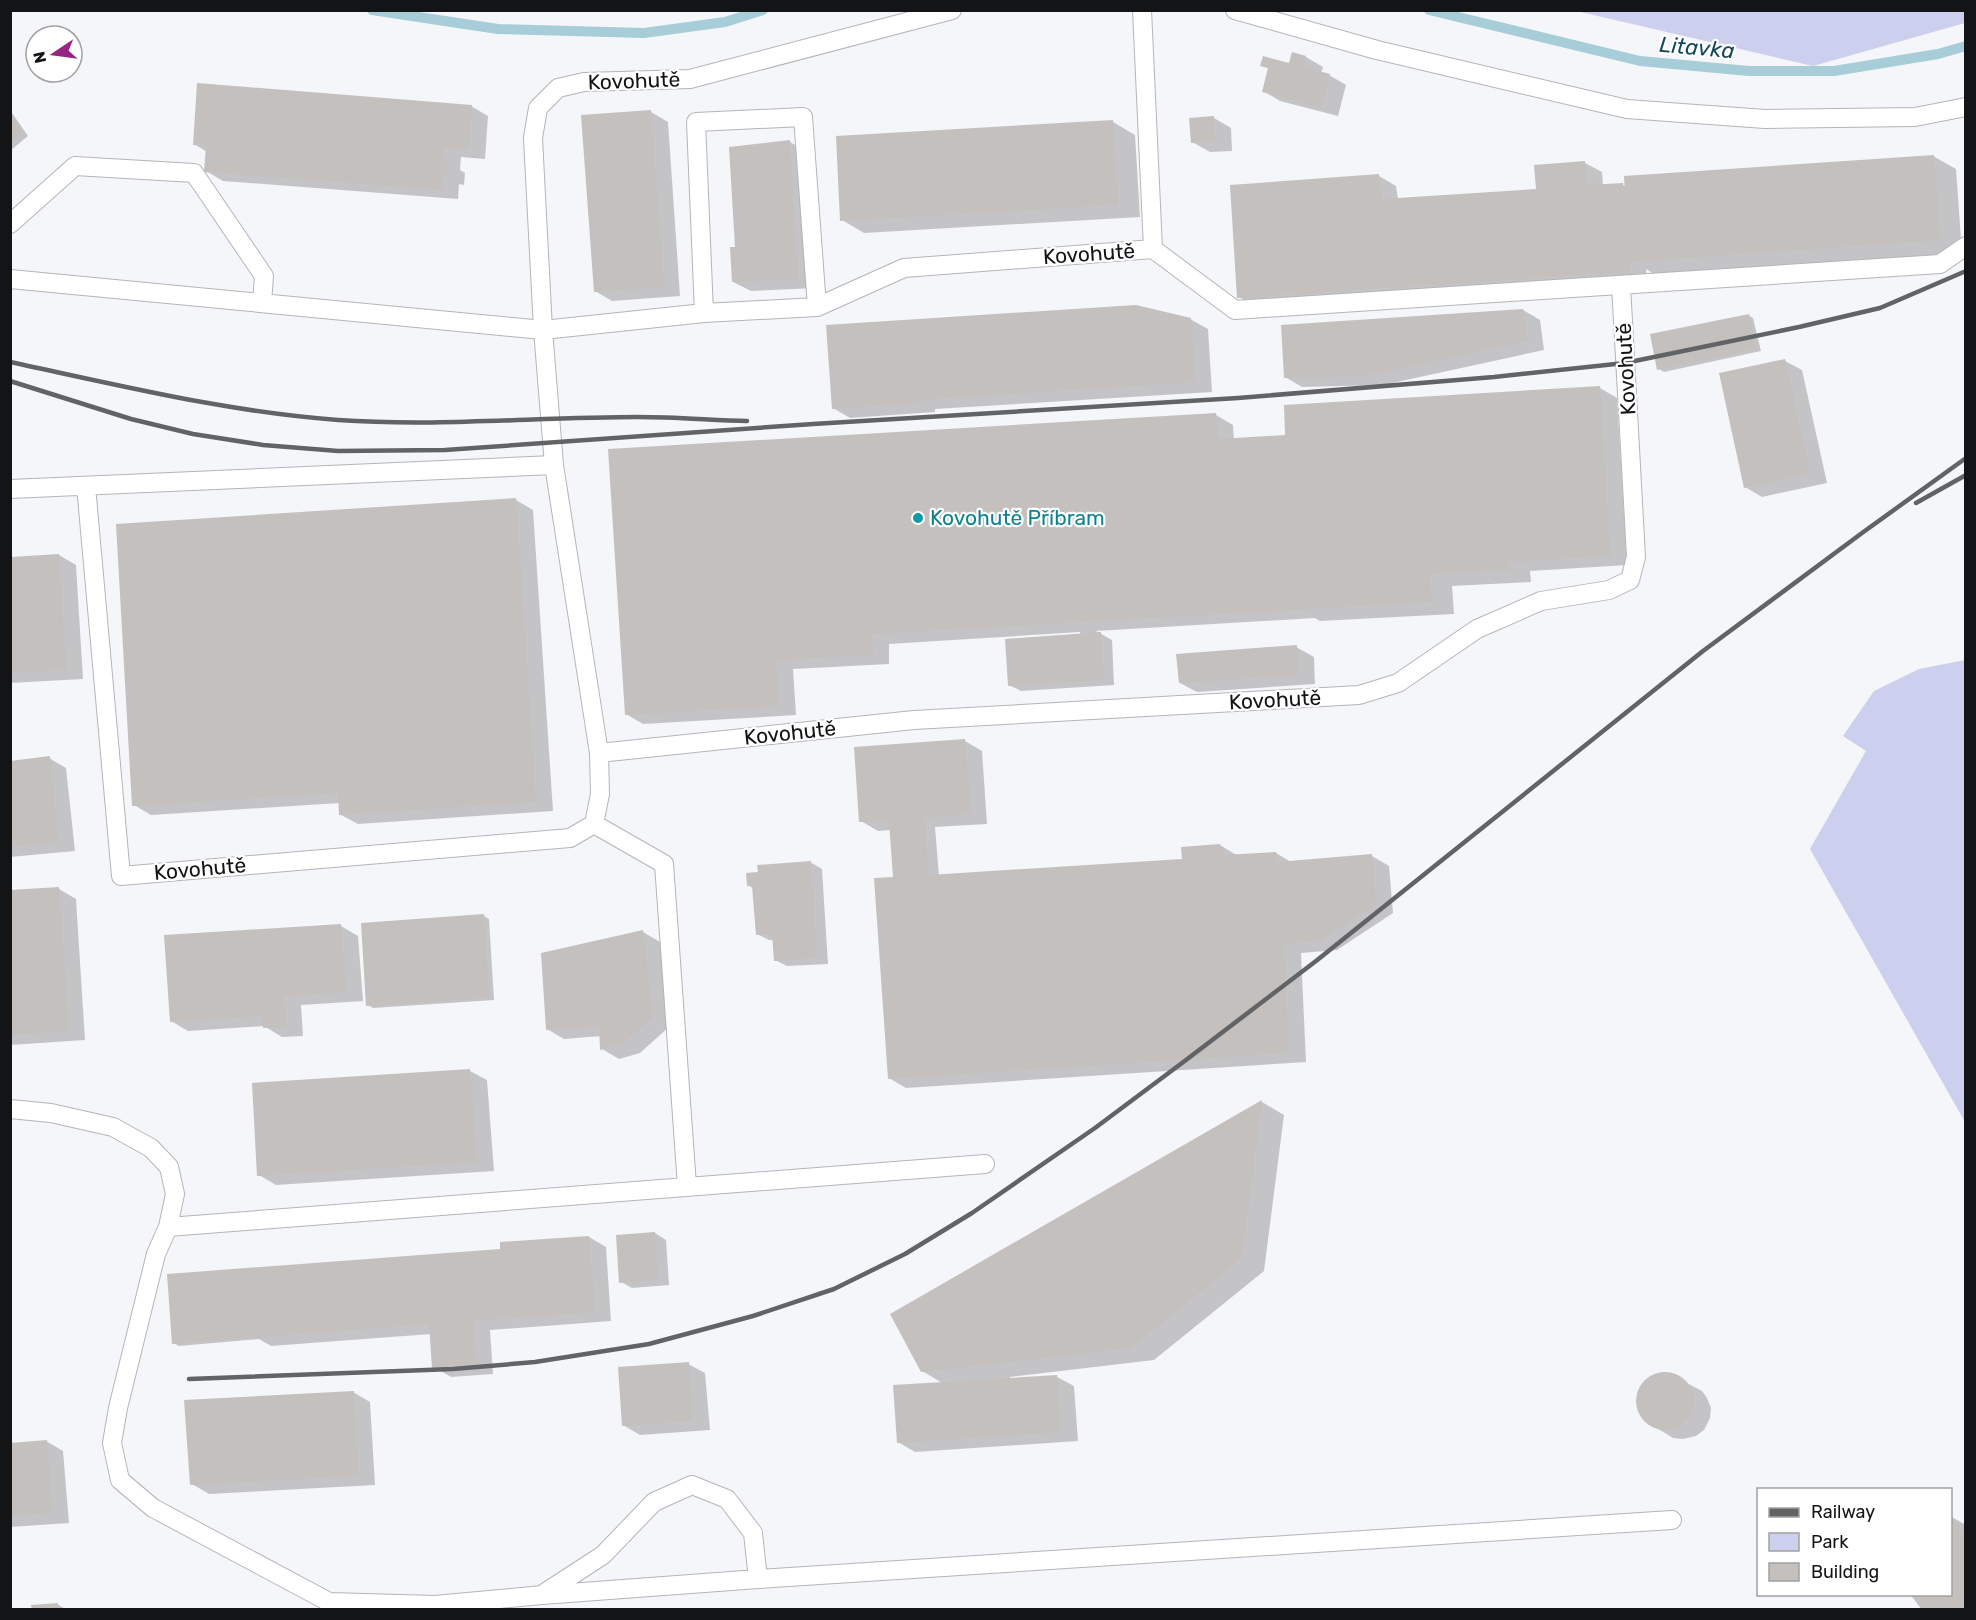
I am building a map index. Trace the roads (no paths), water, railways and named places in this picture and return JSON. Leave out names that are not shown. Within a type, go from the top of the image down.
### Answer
[{"type":"lane","name":"Kovohutě","points":[[86,486],[121,876],[570,838],[594,824],[600,794],[599,753],[554,465],[543,330],[533,138],[538,108],[558,88],[584,82],[690,79],[952,10]]},
{"type":"lane","name":"Kovohutě","points":[[1142,10],[1153,249]]},
{"type":"lane","points":[[1235,10],[1377,50],[1627,109],[1765,119],[1915,117],[1965,107]]},
{"type":"lane","points":[[704,314],[696,122],[803,117],[817,307]]},
{"type":"lane","points":[[10,224],[75,166],[194,173],[264,276],[262,303]]},
{"type":"lane","name":"Kovohutě","points":[[543,330],[704,314],[817,307],[904,268],[1153,249],[1235,310],[1940,264],[1965,246]]},
{"type":"lane","points":[[10,279],[543,330]]},
{"type":"lane","name":"Kovohutě","points":[[599,753],[914,720],[1359,695],[1398,683],[1476,629],[1541,601],[1609,590],[1630,580],[1636,557],[1622,285]]},
{"type":"lane","points":[[10,489],[554,465]]},
{"type":"lane","points":[[594,824],[664,864],[687,1186]]},
{"type":"lane","points":[[10,1109],[51,1113],[113,1127],[151,1148],[169,1167],[175,1194],[168,1227],[156,1254],[118,1408],[112,1443],[120,1480],[153,1508],[329,1602],[435,1605],[758,1579],[1672,1520]]},
{"type":"lane","points":[[168,1227],[985,1164]]},
{"type":"lane","points":[[542,1595],[603,1555],[654,1502],[692,1485],[727,1499],[753,1533],[758,1579]]},
{"type":"waterway","name":"Litavka","points":[[372,10],[498,29],[644,33],[725,22],[763,10]]},
{"type":"waterway","name":"Litavka","points":[[1429,10],[1640,61],[1749,71],[1834,71],[1938,54],[1966,46]]},
{"type":"railway","points":[[10,381],[131,419],[193,434],[263,445],[338,451],[445,450],[813,424],[1238,398],[1494,377],[1625,363],[1880,308],[1966,271]]},
{"type":"railway","points":[[10,362],[214,404],[338,420],[451,422],[665,417],[747,421]]},
{"type":"railway","points":[[189,1379],[453,1369],[535,1362],[649,1344],[753,1316],[834,1289],[905,1254],[972,1213],[1095,1128],[1186,1060],[1316,961],[1703,651],[1966,458]]},
{"type":"railway","points":[[1916,503],[1966,475]]},
{"type":"place","name":"Kovohutě Příbram","points":[[918,518]]}]
